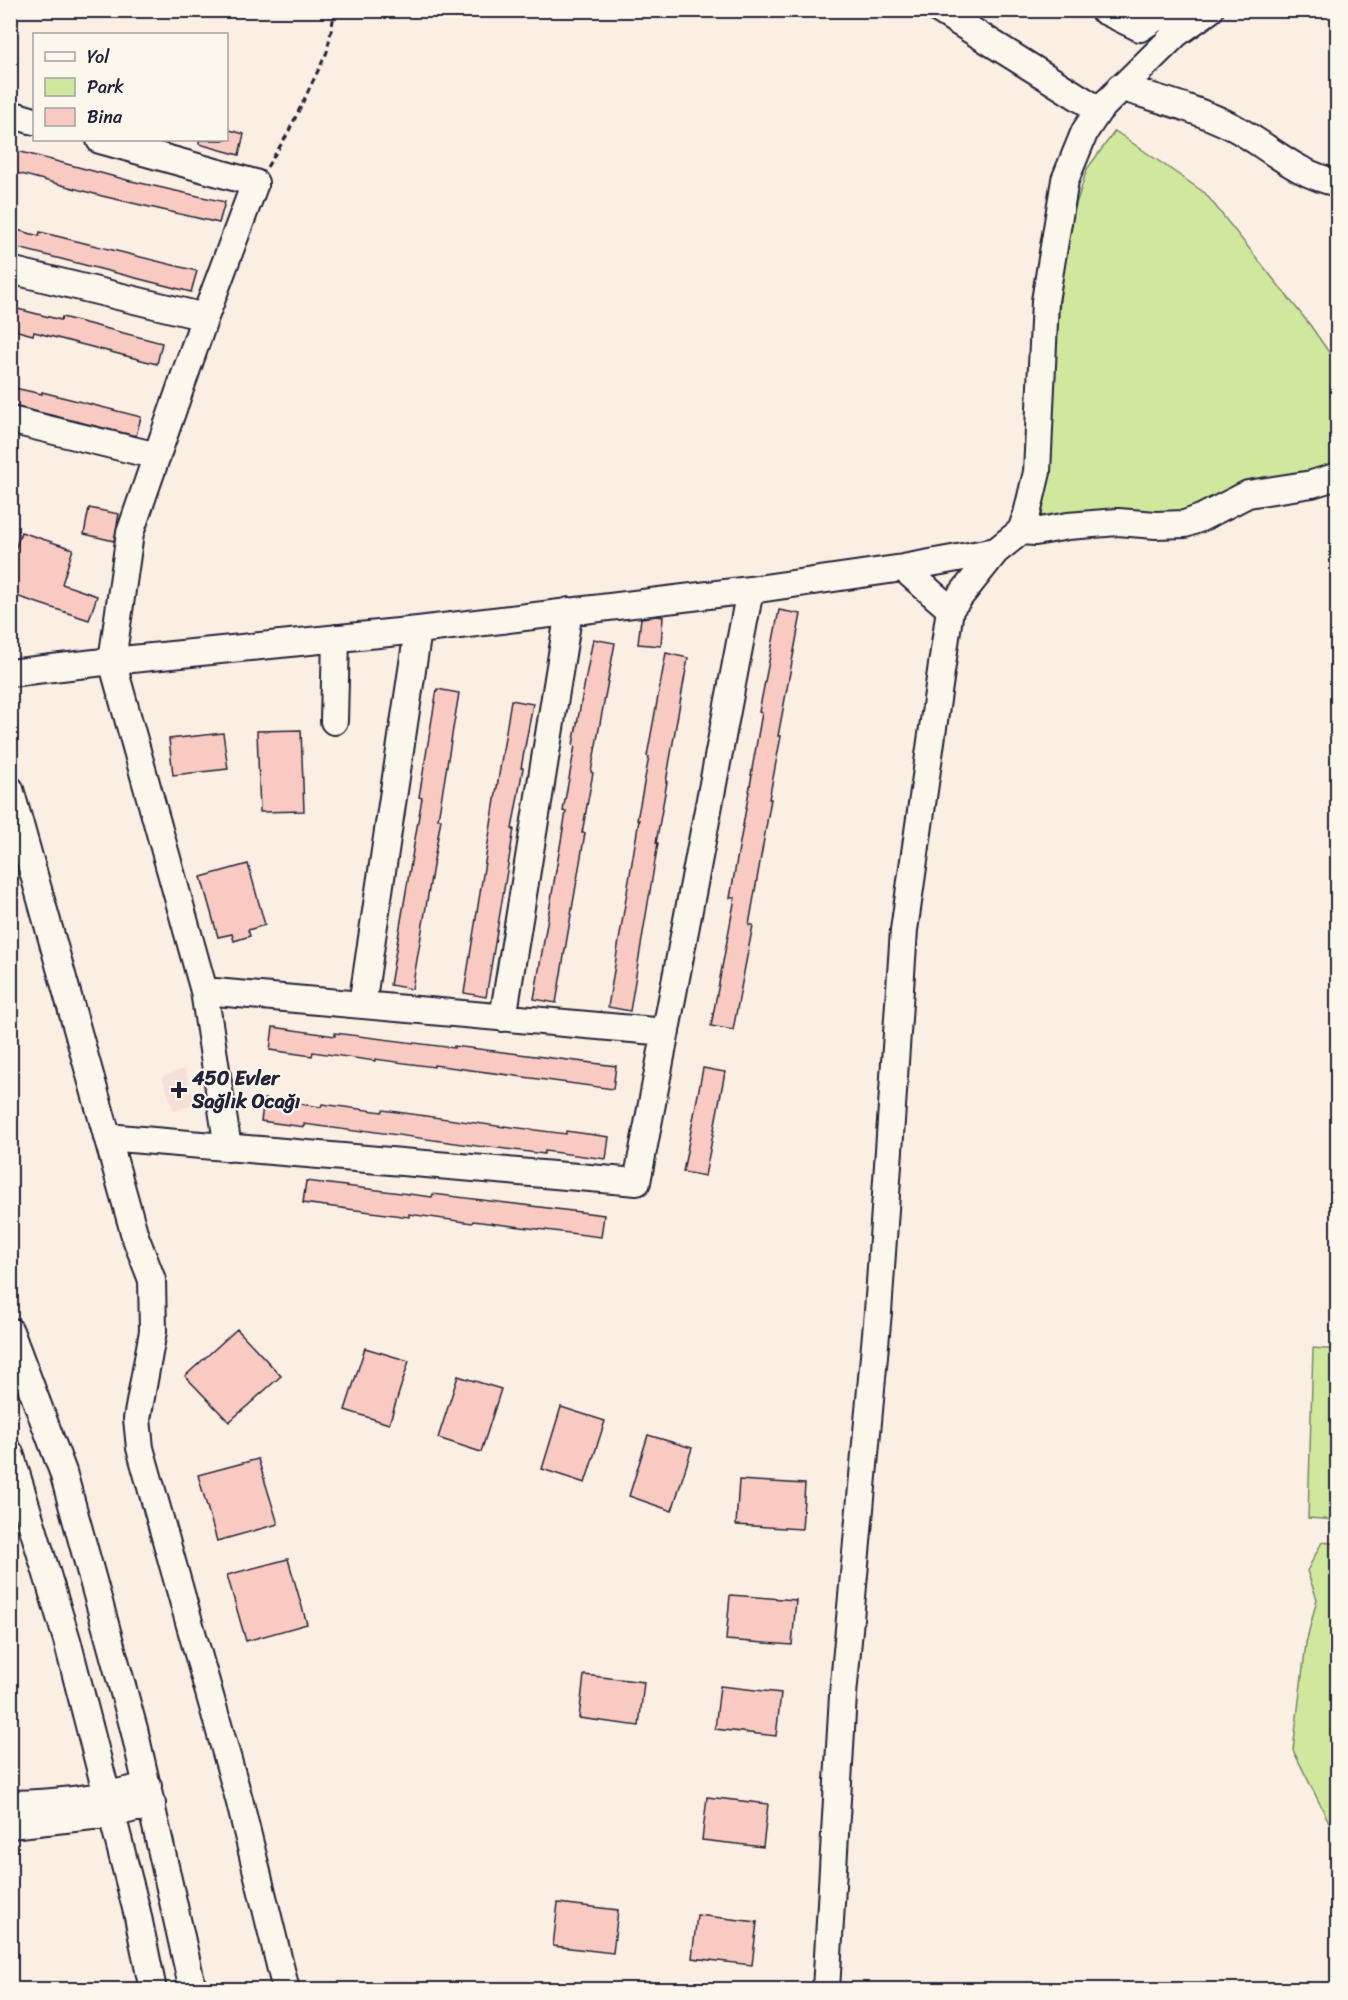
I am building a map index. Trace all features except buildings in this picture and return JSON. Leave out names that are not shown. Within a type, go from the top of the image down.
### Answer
[{"type":"street","points":[[1103,10],[1140,28],[1171,18],[1210,10]]},
{"type":"street","points":[[942,12],[1098,110]]},
{"type":"street","points":[[826,1989],[843,1695],[878,1312],[904,930],[950,609],[996,551],[1021,531],[1027,514],[1037,472],[1045,301],[1065,180],[1085,131],[1098,110],[1120,87],[1171,18]]},
{"type":"street","points":[[1120,87],[1201,113],[1233,127],[1296,169],[1338,183]]},
{"type":"street","points":[[10,114],[33,121]]},
{"type":"street","points":[[104,141],[255,183],[205,317],[130,533],[112,661],[204,991],[228,1148]]},
{"type":"street","points":[[10,270],[205,317]]},
{"type":"street","points":[[10,420],[157,456]]},
{"type":"street","points":[[1021,531],[1035,532],[1068,526],[1118,522],[1156,525],[1185,524],[1248,494],[1312,484],[1338,476]]},
{"type":"street","points":[[10,674],[112,661],[418,630],[750,590],[903,568],[996,551]]},
{"type":"street","points":[[903,568],[950,609]]},
{"type":"street","points":[[107,1137],[637,1182],[750,590]]},
{"type":"street","points":[[503,1018],[569,611]]},
{"type":"street","points":[[362,1005],[418,630]]},
{"type":"street","points":[[334,720],[336,639]]},
{"type":"street","points":[[10,789],[135,1236],[152,1280],[153,1331],[137,1419],[140,1448],[239,1799],[286,1989]]},
{"type":"street","points":[[204,991],[666,1032]]},
{"type":"street","points":[[10,1330],[58,1457],[134,1729],[193,1989]]},
{"type":"street","points":[[58,1457],[12,1460],[67,1640],[137,1912],[153,1989]]},
{"type":"street","points":[[10,1825],[150,1795]]},
{"type":"street","points":[[10,1804],[109,1805]]},
{"type":"path","points":[[255,183],[287,135],[327,52],[335,10]]},
{"type":"shaded area","name":"450 Evler Sağlık Ocağı","points":[[184,1069],[196,1104],[174,1111],[162,1077]]},
{"type":"green space","points":[[1115,131],[1205,193],[1310,325],[1337,364],[1337,467],[1194,513],[1053,521],[1042,516],[1065,240],[1087,169]]},
{"type":"green space","points":[[1313,1348],[1337,1350],[1337,1520],[1308,1518]]},
{"type":"green space","points":[[1322,1542],[1337,1544],[1337,1823],[1329,1822],[1293,1750],[1306,1643],[1317,1599],[1307,1571]]},
{"type":"place","name":"450 Evler Sağlık Ocağı","points":[[179,1090]]}]
